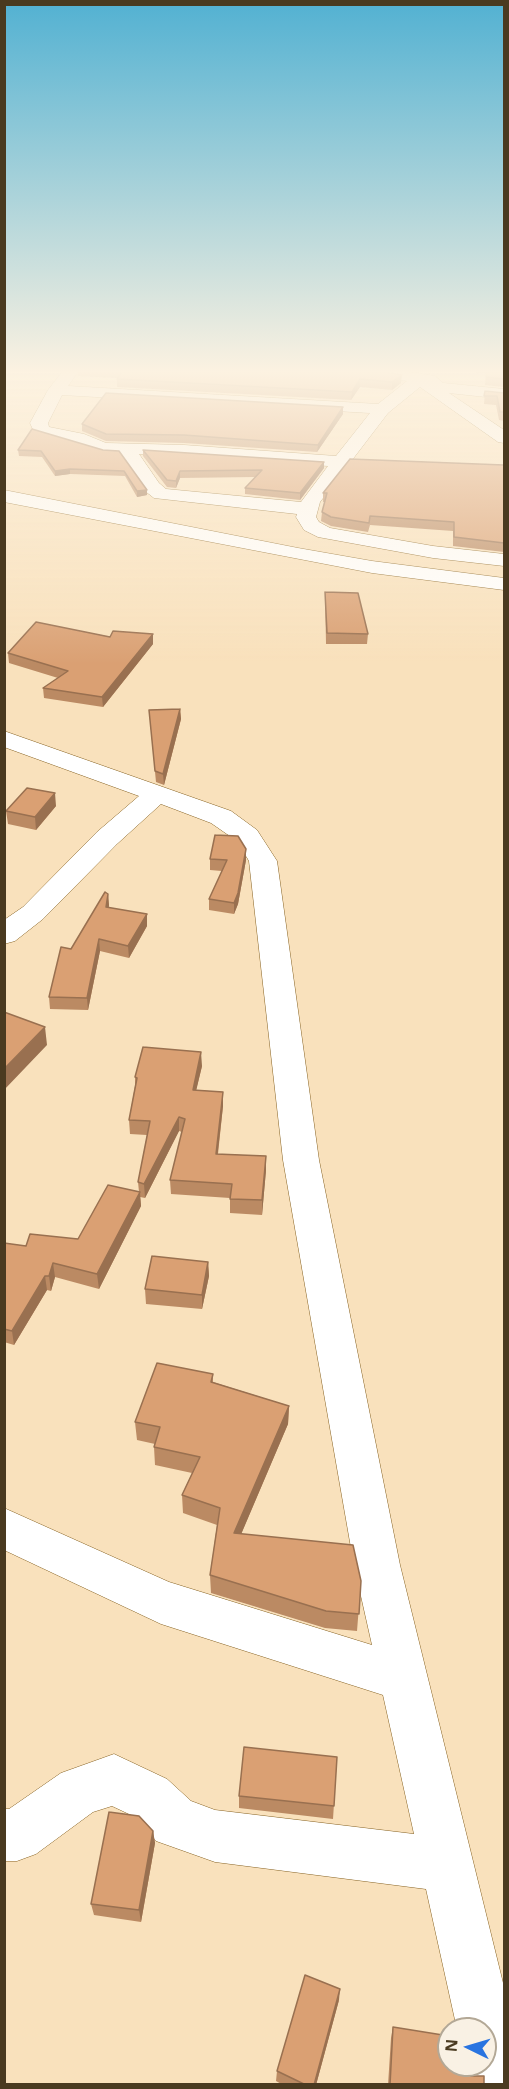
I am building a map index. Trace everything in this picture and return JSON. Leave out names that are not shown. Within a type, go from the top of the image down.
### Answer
[{"type":"street","points":[[140,469],[152,487],[161,494],[309,509]]},
{"type":"street","points":[[336,469],[312,501],[306,517],[311,526],[325,533],[433,552],[504,560]]},
{"type":"street","points":[[4,496],[308,556],[504,584]]},
{"type":"street","points":[[4,512],[272,564],[504,596]]},
{"type":"street","points":[[4,738],[221,817],[247,836],[263,861],[301,1160],[377,1565],[499,2085]]},
{"type":"street","points":[[4,935],[33,913],[107,838],[156,795]]},
{"type":"street","points":[[4,1528],[161,1602],[403,1678]]},
{"type":"street","points":[[4,1835],[17,1835],[79,1791],[114,1780],[149,1797],[175,1822],[215,1836],[447,1865]]},
{"type":"building","points":[[83,469],[132,469],[147,490],[137,491],[124,471]]},
{"type":"building","points":[[159,469],[318,469],[300,493],[245,488],[262,470],[180,471],[176,481],[167,480]]},
{"type":"building","points":[[342,469],[504,469],[504,543],[454,537],[454,522],[370,516],[369,523],[331,517],[322,512],[327,493],[323,493]]},
{"type":"building","points":[[325,592],[358,593],[368,634],[327,633]]},
{"type":"building","points":[[36,622],[110,637],[113,631],[153,634],[102,697],[43,688],[68,671],[8,653]]},
{"type":"building","points":[[180,709],[163,774],[155,771],[149,710]]},
{"type":"building","points":[[27,788],[55,793],[35,817],[6,811]]},
{"type":"building","points":[[215,835],[238,836],[246,849],[234,903],[209,899],[227,860],[210,859]]},
{"type":"building","points":[[105,892],[108,894],[106,907],[147,914],[128,946],[99,939],[87,998],[49,997],[61,947],[71,949]]},
{"type":"building","points":[[4,1012],[45,1027],[4,1069]]},
{"type":"building","points":[[143,1047],[201,1052],[193,1090],[223,1092],[216,1154],[266,1156],[262,1200],[230,1199],[232,1184],[170,1180],[185,1119],[179,1117],[144,1184],[138,1182],[150,1121],[129,1120],[137,1078],[135,1077]]},
{"type":"building","points":[[108,1185],[140,1192],[97,1274],[53,1263],[49,1276],[45,1276],[12,1331],[4,1329],[4,1243],[26,1246],[30,1234],[78,1239]]},
{"type":"building","points":[[152,1256],[208,1262],[202,1295],[145,1289]]},
{"type":"building","points":[[157,1363],[213,1374],[211,1382],[289,1406],[234,1533],[353,1545],[361,1581],[359,1614],[326,1611],[210,1575],[220,1508],[182,1495],[200,1457],[154,1447],[160,1427],[135,1422]]},
{"type":"building","points":[[244,1747],[337,1757],[334,1806],[239,1796]]},
{"type":"building","points":[[109,1812],[139,1816],[153,1831],[139,1910],[91,1904]]},
{"type":"building","points":[[305,1975],[340,1989],[314,2085],[306,2085],[277,2071]]},
{"type":"building","points":[[393,2027],[437,2034],[437,2077],[484,2077],[484,2085],[390,2085]]}]
